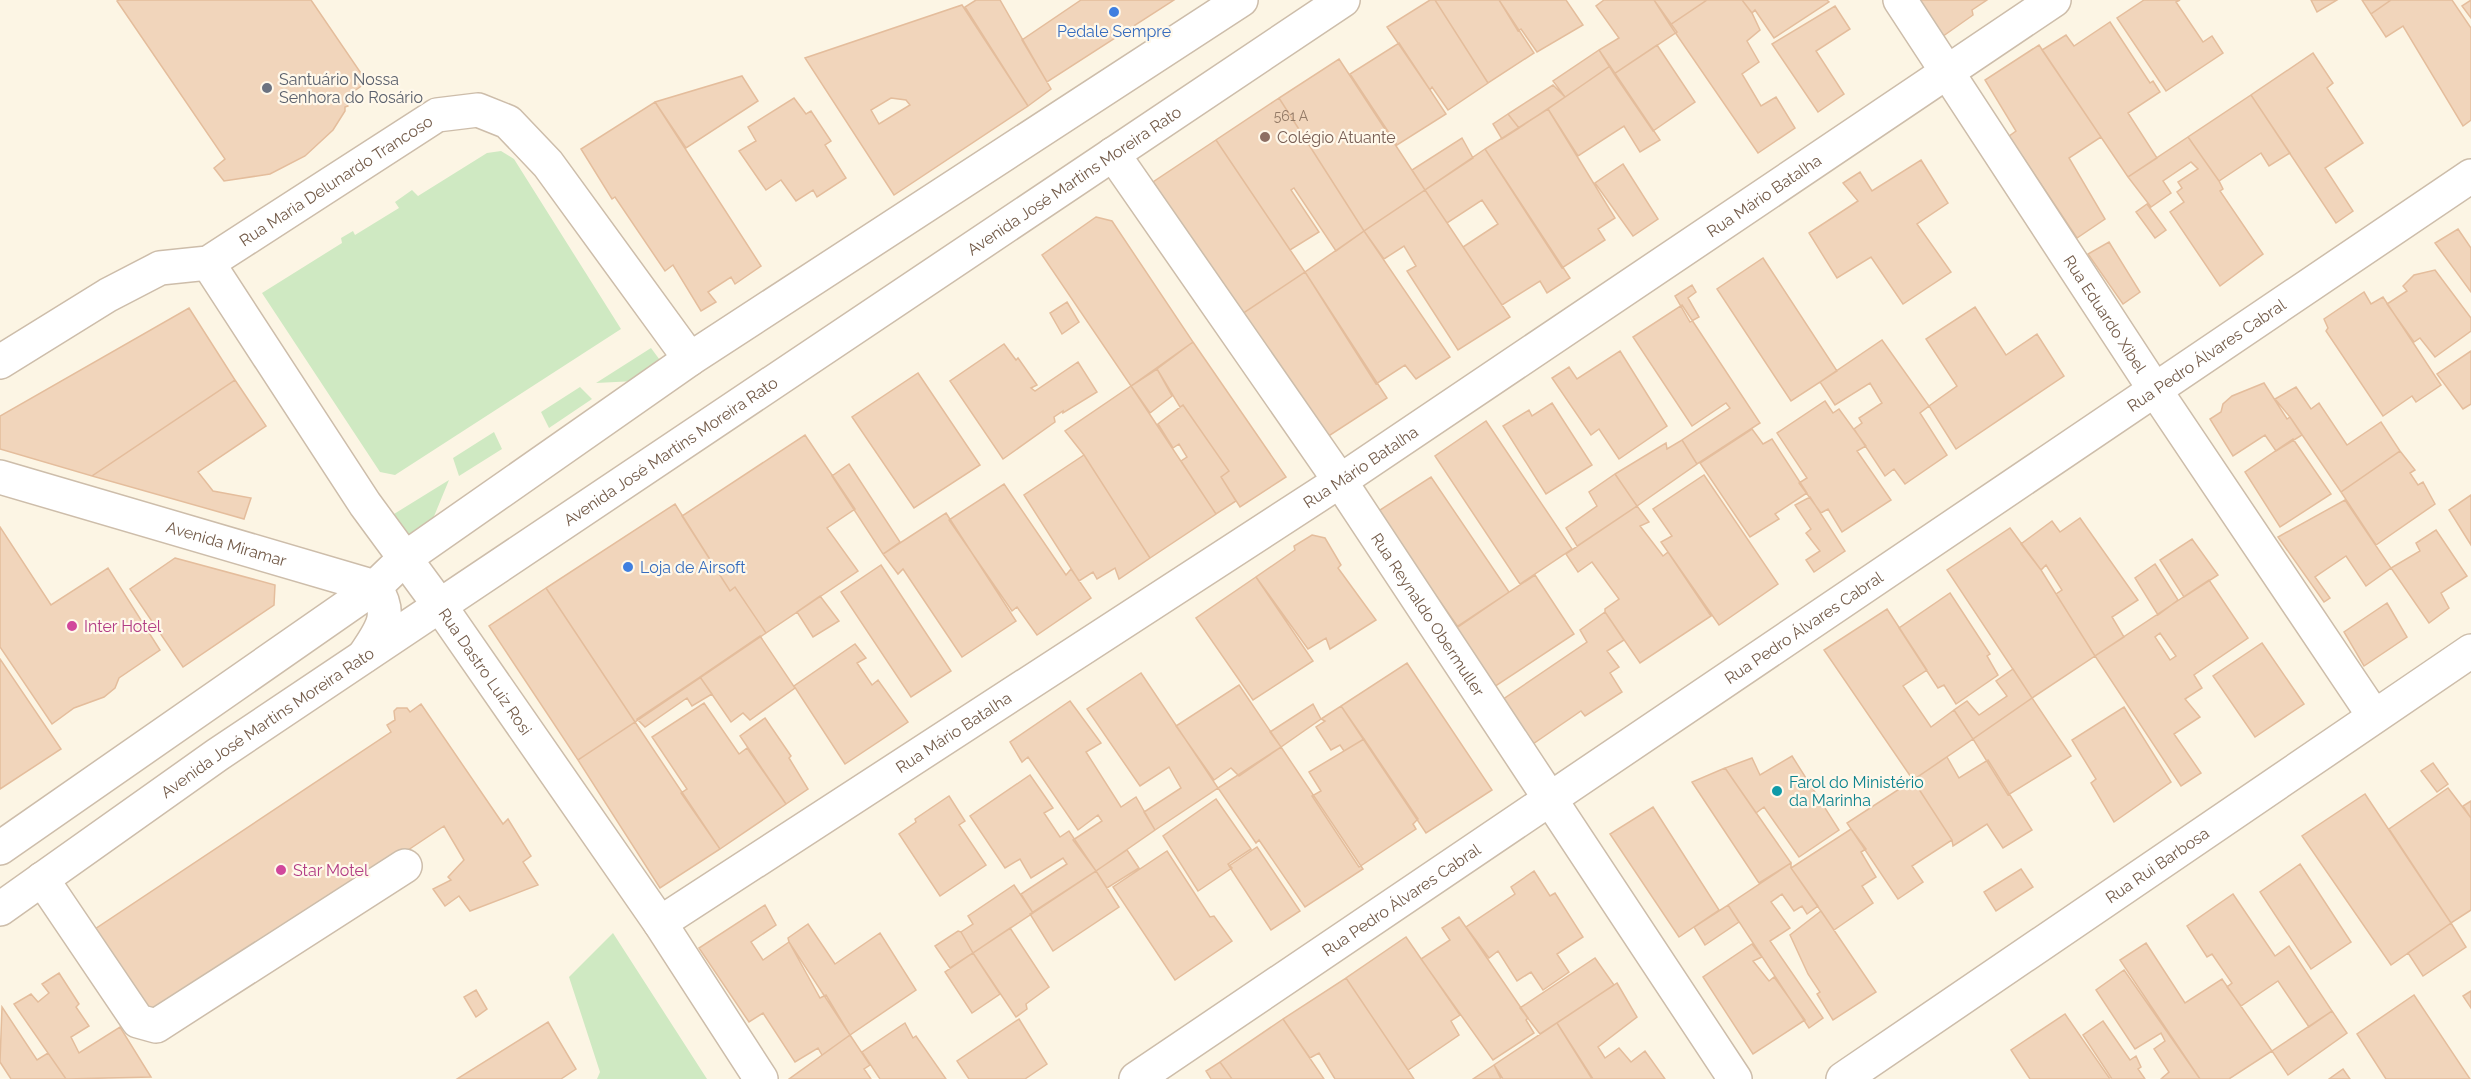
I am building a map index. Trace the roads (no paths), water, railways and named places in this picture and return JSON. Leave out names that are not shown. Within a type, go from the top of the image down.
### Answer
[{"type":"street","points":[[0,848],[375,587],[404,559],[690,359],[1170,49],[1241,0]]},
{"type":"street","name":"Avenida José Martins Moreira Rato","points":[[0,909],[217,755],[1343,0]]},
{"type":"street","name":"Rua Eduardo Xibel","points":[[1900,0],[2155,390],[2374,716]]},
{"type":"street","name":"Rua Mário Batalha","points":[[660,923],[1340,481],[2054,0]]},
{"type":"street","name":"Rua Maria Delunardo Trancoso","points":[[0,362],[108,295],[160,268],[208,263],[437,115],[478,110],[508,122],[548,164],[690,359]]},
{"type":"street","name":"Rua Reynaldo Obermuller","points":[[1113,154],[1340,481],[1735,1079]]},
{"type":"street","name":"Rua Pedro Álvares Cabral","points":[[1136,1079],[2471,176]]},
{"type":"street","name":"Rua Dastro Luiz Rosi","points":[[208,263],[404,559],[440,606],[660,923],[761,1079]]},
{"type":"street","name":"Avenida Miramar","points":[[0,477],[375,587]]},
{"type":"street","points":[[363,658],[384,627],[385,602],[375,587]]},
{"type":"street","name":"Rua Rui Barbosa","points":[[1843,1079],[2471,651]]},
{"type":"street","points":[[42,879],[138,1021],[156,1026],[405,866]]},
{"type":"place","name":"Pedale Sempre","points":[[1114,12]]},
{"type":"place","name":"Santuário Nossa Senhora do Rosário","points":[[267,88]]},
{"type":"place","name":"Colégio Atuante","points":[[1265,137]]},
{"type":"place","name":"Loja de Airsoft","points":[[628,567]]},
{"type":"place","name":"Inter Hotel","points":[[72,626]]},
{"type":"place","name":"Farol do Ministério da Marinha","points":[[1777,791]]},
{"type":"place","name":"Star Motel","points":[[281,870]]}]
